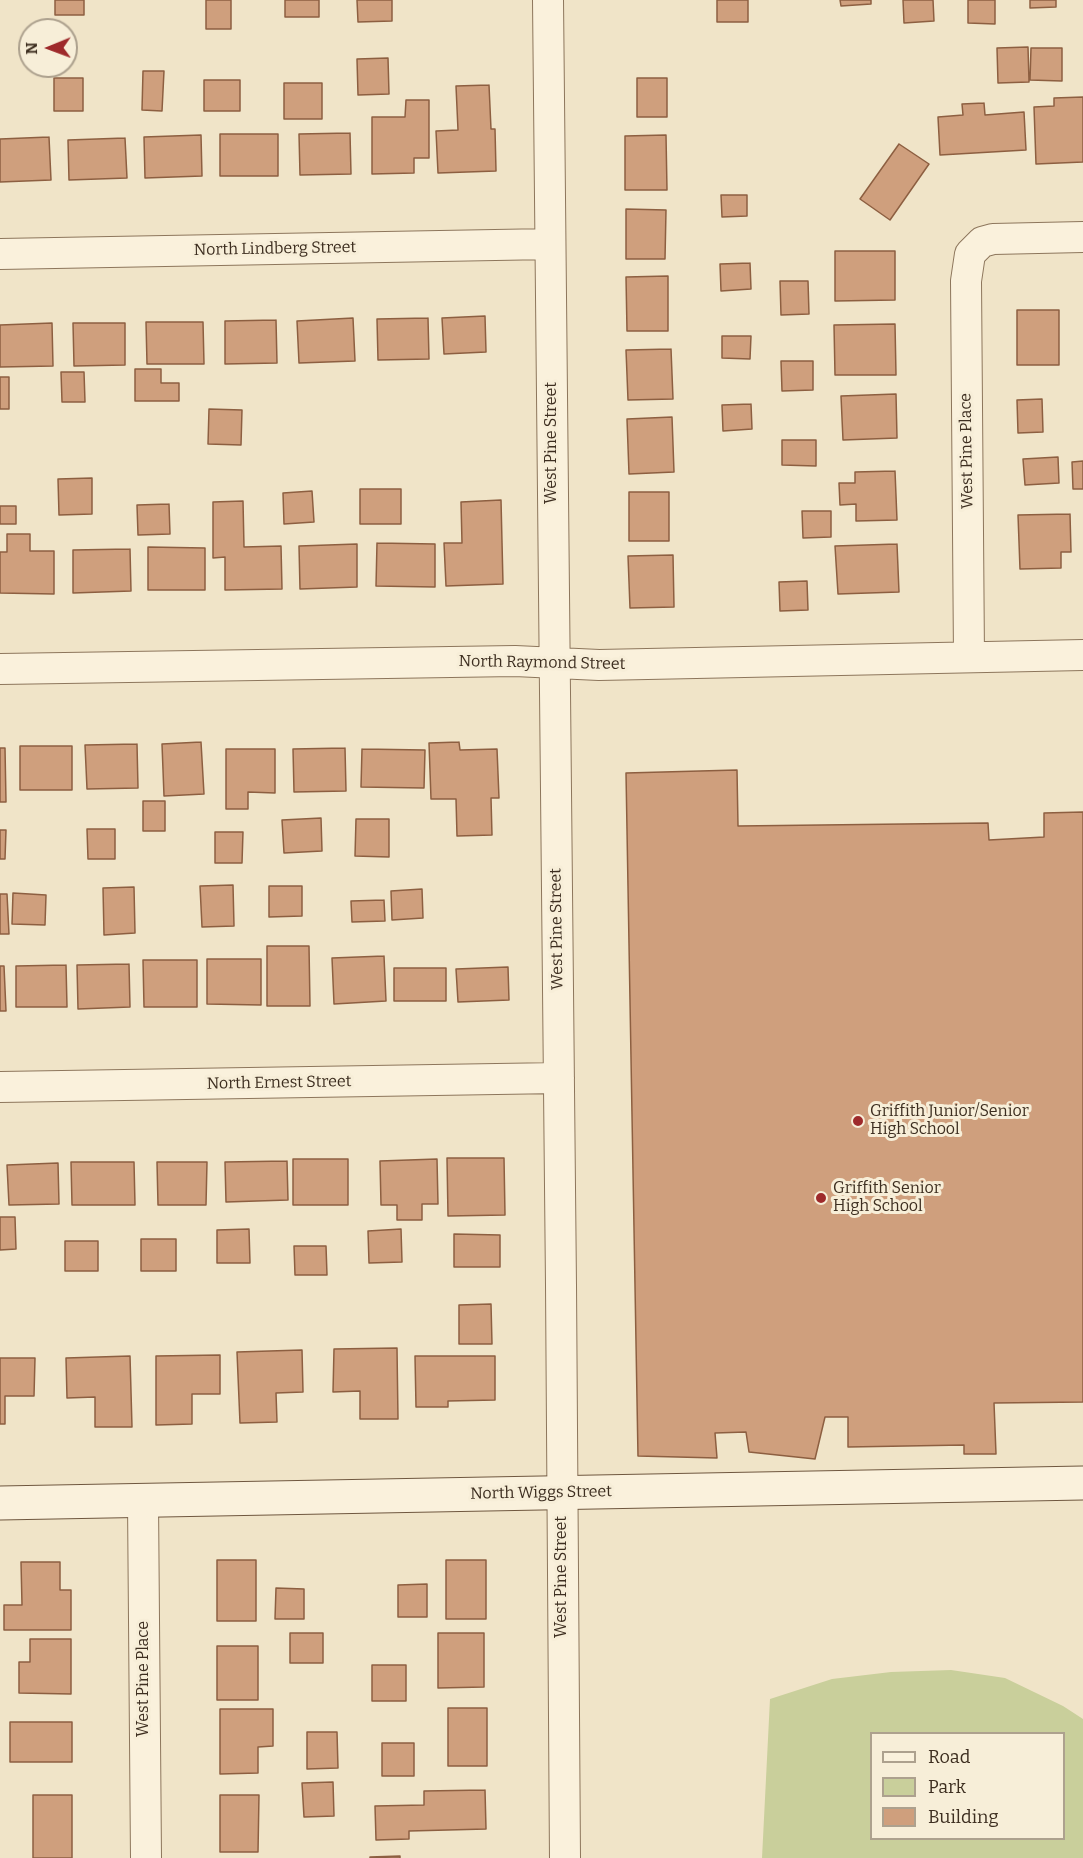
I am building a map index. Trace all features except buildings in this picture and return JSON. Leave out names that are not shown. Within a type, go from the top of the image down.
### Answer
[{"type":"street","name":"West Pine Street","points":[[548,0],[564,1858]]},
{"type":"street","name":"West Pine Place","points":[[969,657],[966,281],[970,254],[982,242],[993,239],[1083,237]]},
{"type":"street","name":"North Lindberg Street","points":[[0,254],[550,244]]},
{"type":"street","name":"North Raymond Street","points":[[0,669],[515,661],[611,664],[1083,655]]},
{"type":"street","name":"North Ernest Street","points":[[0,1087],[559,1078]]},
{"type":"street","name":"North Wiggs Street","points":[[0,1503],[1083,1483]]},
{"type":"street","name":"West Pine Place","points":[[143,1501],[146,1858]]},
{"type":"green space","points":[[951,1670],[1005,1678],[1063,1706],[1083,1719],[1083,1858],[762,1858],[770,1699],[832,1679],[891,1672]]},
{"type":"place","name":"Griffith Junior/Senior High School","points":[[858,1121]]},
{"type":"place","name":"Griffith Senior High School","points":[[821,1198]]}]
